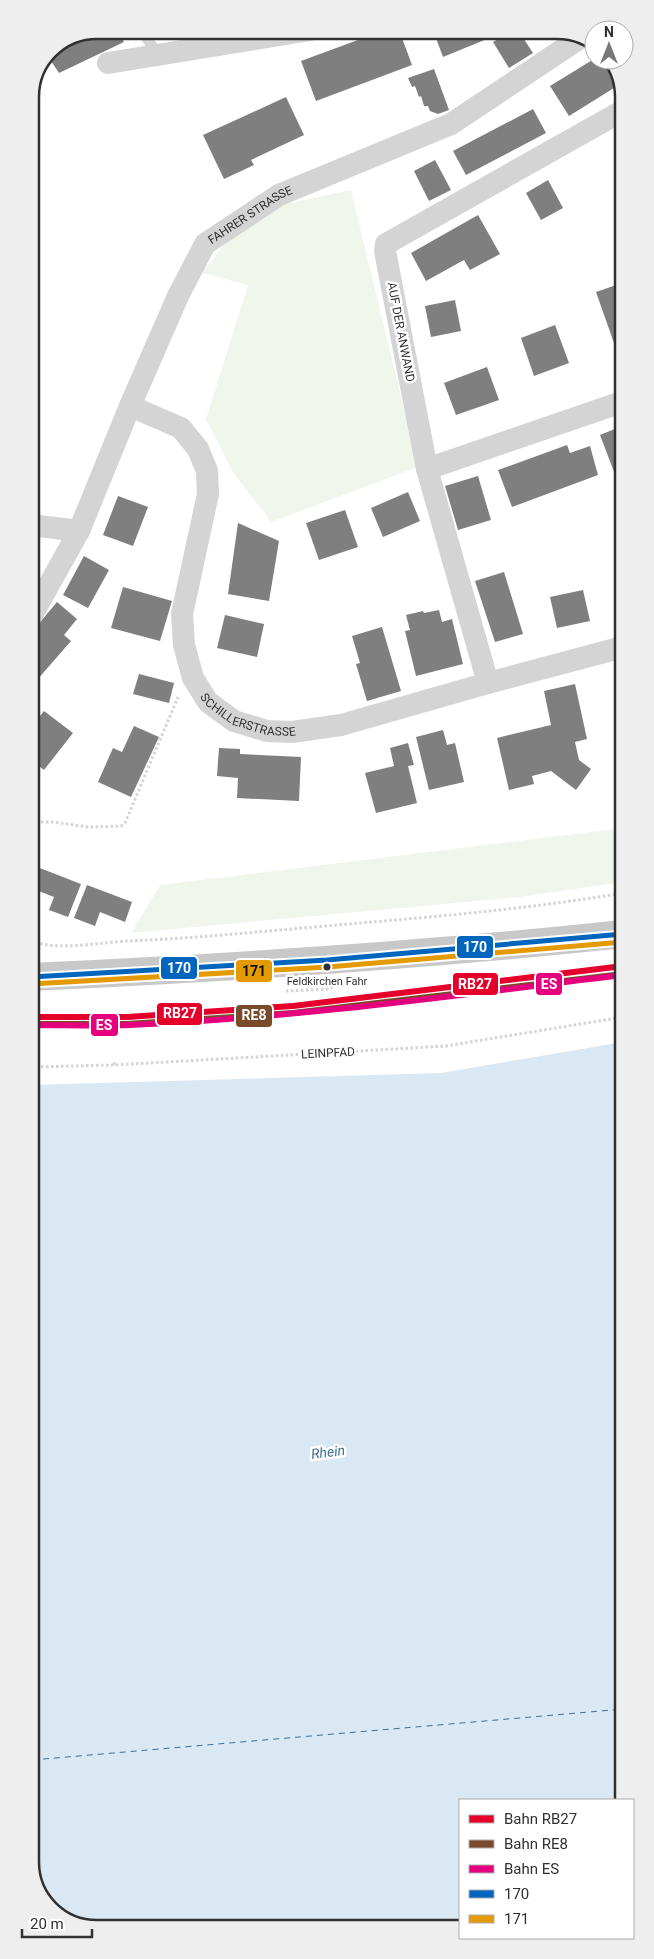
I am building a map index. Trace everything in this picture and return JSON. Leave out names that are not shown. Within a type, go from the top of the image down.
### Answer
[{"type":"main road","points":[[39,977],[348,958],[615,935]]},
{"type":"street","points":[[108,63],[158,56],[245,39]]},
{"type":"street","name":"FAHRER STRASSE","points":[[39,603],[79,531],[130,406],[178,296],[206,244],[279,195],[451,124],[575,42]]},
{"type":"street","name":"AUF DER ANWAND","points":[[488,683],[428,469],[385,251],[386,244],[615,115]]},
{"type":"street","points":[[428,469],[615,404]]},
{"type":"street","name":"SCHILLERSTRASSE","points":[[130,406],[181,428],[198,449],[207,470],[208,494],[182,614],[184,645],[194,678],[208,702],[234,721],[267,731],[292,732],[341,725],[615,649]]},
{"type":"street","points":[[39,526],[79,531]]},
{"type":"lane","points":[[148,39],[158,56]]},
{"type":"path","points":[[39,822],[88,827],[121,826],[125,823],[191,669]]},
{"type":"path","points":[[39,943],[66,946],[433,917],[559,904],[615,894]]},
{"type":"path","points":[[124,941],[124,947]]},
{"type":"path","name":"LEINPFAD","points":[[39,1067],[114,1065],[446,1046],[615,1018]]},
{"type":"path","points":[[114,1065],[115,1060]]},
{"type":"shaded area","points":[[351,190],[418,467],[271,522],[233,472],[206,419],[248,285],[202,273],[228,240],[285,204]]},
{"type":"shaded area","points":[[615,829],[615,883],[520,897],[131,933],[160,885]]},
{"type":"water","name":"Rhein","points":[[615,1043],[615,1799],[459,1799],[459,1920],[93,1920],[74,1916],[64,1911],[48,1895],[39,1870],[39,1085],[441,1073]]},
{"type":"building","points":[[96,39],[122,39],[124,42],[59,73],[51,61],[64,48],[74,43]]},
{"type":"building","points":[[361,39],[402,39],[412,65],[316,101],[301,61]]},
{"type":"building","points":[[436,39],[487,39],[443,57]]},
{"type":"building","points":[[498,39],[524,39],[533,53],[509,68],[493,42]]},
{"type":"building","points":[[584,65],[584,70],[609,70],[615,88],[569,116],[550,86]]},
{"type":"building","points":[[434,69],[449,110],[438,114],[430,111],[428,106],[424,106],[421,96],[419,97],[415,86],[412,87],[408,78]]},
{"type":"building","points":[[286,97],[304,135],[251,160],[254,165],[224,179],[203,135]]},
{"type":"building","points":[[533,109],[546,133],[466,175],[453,151]]},
{"type":"building","points":[[435,160],[451,190],[429,201],[414,171]]},
{"type":"building","points":[[548,180],[563,208],[541,220],[526,193]]},
{"type":"building","points":[[478,215],[500,254],[470,270],[464,260],[426,281],[411,253]]},
{"type":"building","points":[[615,285],[615,346],[596,292]]},
{"type":"building","points":[[455,300],[461,331],[431,337],[425,306]]},
{"type":"building","points":[[555,325],[569,363],[534,376],[521,338]]},
{"type":"building","points":[[487,367],[499,400],[456,415],[444,383]]},
{"type":"building","points":[[615,429],[615,474],[600,435]]},
{"type":"building","points":[[567,445],[570,453],[590,446],[598,475],[512,507],[498,470]]},
{"type":"building","points":[[478,476],[491,520],[458,530],[445,486]]},
{"type":"building","points":[[408,492],[420,521],[383,537],[371,508]]},
{"type":"building","points":[[118,496],[148,507],[133,546],[103,535]]},
{"type":"building","points":[[345,510],[358,547],[319,560],[306,523]]},
{"type":"building","points":[[238,523],[279,541],[269,601],[228,594]]},
{"type":"building","points":[[84,556],[109,570],[88,608],[63,595]]},
{"type":"building","points":[[504,572],[523,634],[495,642],[475,581]]},
{"type":"building","points":[[123,587],[172,601],[160,641],[111,628]]},
{"type":"building","points":[[583,590],[590,621],[557,628],[550,597]]},
{"type":"building","points":[[57,602],[77,619],[64,635],[71,641],[39,678],[39,623]]},
{"type":"building","points":[[439,610],[442,622],[452,619],[463,664],[416,676],[405,631],[410,630],[406,615]]},
{"type":"building","points":[[225,615],[264,624],[257,657],[217,648]]},
{"type":"building","points":[[382,627],[401,691],[367,701],[356,664],[360,663],[352,636]]},
{"type":"building","points":[[139,674],[174,683],[169,703],[133,694]]},
{"type":"building","points":[[575,684],[587,739],[575,742],[579,760],[591,769],[576,790],[551,771],[532,776],[534,784],[509,790],[497,738],[551,725],[544,691]]},
{"type":"building","points":[[44,711],[73,733],[44,770],[39,766],[39,715]]},
{"type":"building","points":[[134,726],[159,737],[131,797],[98,782],[113,748],[122,752]]},
{"type":"building","points":[[443,730],[447,745],[455,743],[464,782],[429,790],[416,737]]},
{"type":"building","points":[[408,743],[414,765],[408,766],[417,803],[376,813],[365,773],[394,766],[390,748]]},
{"type":"building","points":[[219,748],[240,749],[240,754],[301,757],[299,801],[237,798],[238,778],[217,776]]},
{"type":"building","points":[[39,868],[81,884],[68,917],[49,910],[54,897],[39,891]]},
{"type":"building","points":[[87,885],[132,902],[125,922],[100,912],[95,926],[74,918]]},
{"type":"ferry route","points":[[39,1759],[615,1710]]},
{"type":"rail line","name":"RB27","points":[[39,1017],[127,1017],[293,1006],[615,967]]},
{"type":"rail line","name":"RE8","points":[[39,1024],[127,1024],[293,1013],[615,975]]},
{"type":"rail line","name":"ES","points":[[39,1025],[129,1025],[253,1017],[438,998],[615,976]]},
{"type":"transit line","name":"170","points":[[39,977],[327,960],[615,935]]},
{"type":"transit line","name":"171","points":[[39,984],[328,967],[615,943]]},
{"type":"place","name":"Feldkirchen Fahr","points":[[327,967]]}]
